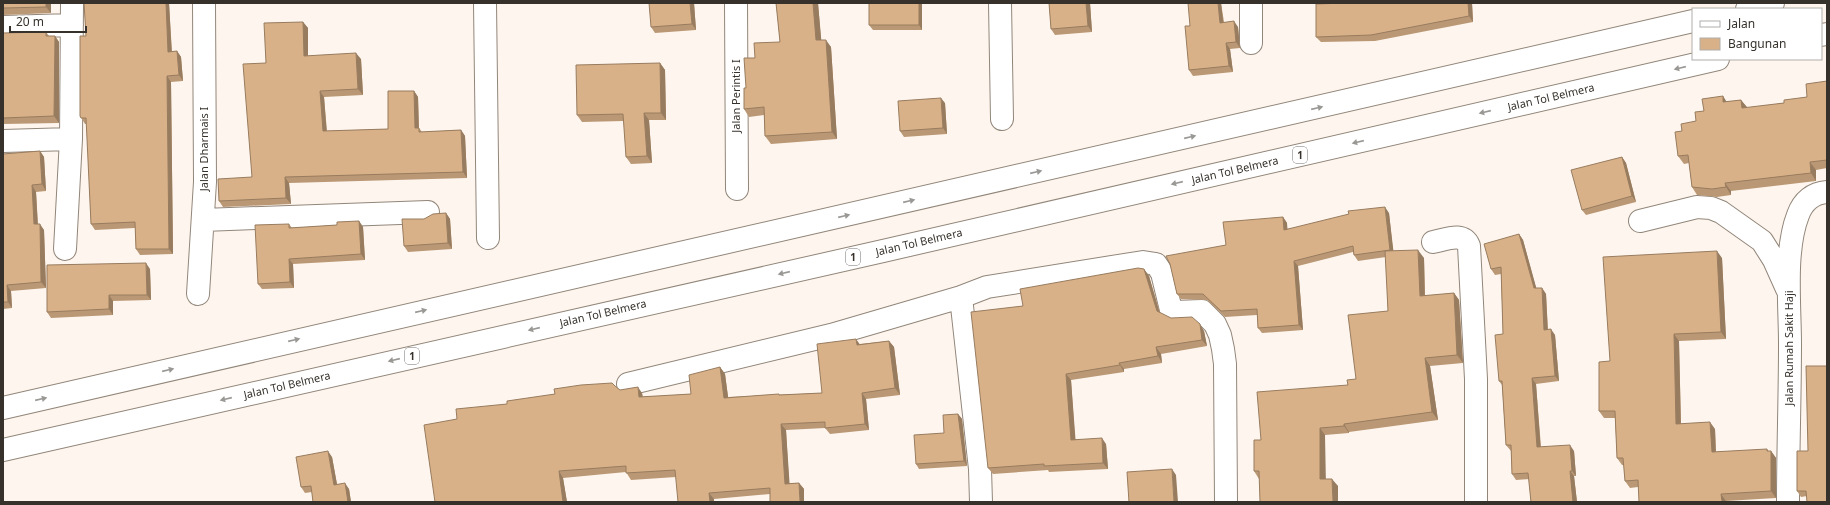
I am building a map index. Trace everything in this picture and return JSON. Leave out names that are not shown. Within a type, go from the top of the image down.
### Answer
[{"type":"main road","points":[[65,249],[71,139],[72,3]]},
{"type":"main road","name":"Jalan Dharmais I","points":[[198,294],[205,182],[204,3]]},
{"type":"main road","points":[[485,3],[488,238]]},
{"type":"main road","name":"Jalan Perintis I","points":[[736,3],[737,189]]},
{"type":"main road","points":[[1000,3],[1002,119]]},
{"type":"main road","points":[[1251,3],[1251,43]]},
{"type":"main road","points":[[1751,8],[1773,3]]},
{"type":"main road","points":[[3,408],[1692,21]]},
{"type":"main road","points":[[3,27],[72,25]]},
{"type":"main road","name":"Jalan Tol Belmera","points":[[3,450],[306,380],[883,251],[1714,60]]},
{"type":"main road","points":[[3,141],[71,139]]},
{"type":"main road","name":"Jalan Rumah Sakit Haji","points":[[1788,502],[1789,293],[1791,237],[1798,213],[1817,195]]},
{"type":"main road","points":[[1640,222],[1697,208],[1711,208],[1721,212],[1762,241],[1774,260],[1789,293]]},
{"type":"main road","points":[[203,220],[428,212]]},
{"type":"main road","points":[[1433,242],[1460,237],[1467,241],[1469,246],[1476,380],[1476,502]]},
{"type":"main road","points":[[628,384],[831,335],[961,297],[987,287],[1143,262],[1156,264],[1162,274],[1171,310],[1175,312],[1202,311],[1215,324],[1220,336],[1225,364],[1226,502]]},
{"type":"main road","points":[[961,297],[980,469],[981,502]]},
{"type":"building","points":[[3,3],[46,3],[46,7],[3,8]]},
{"type":"building","points":[[84,3],[166,3],[168,52],[177,51],[179,75],[167,76],[169,249],[136,249],[135,222],[91,224],[86,118],[81,118],[80,116],[80,36],[86,36]]},
{"type":"building","points":[[649,3],[690,3],[692,24],[651,27]]},
{"type":"building","points":[[776,3],[813,3],[816,40],[826,40],[832,132],[765,136],[764,107],[744,109],[744,88],[746,88],[744,58],[755,58],[754,43],[780,42]]},
{"type":"building","points":[[869,3],[919,3],[919,25],[869,25]]},
{"type":"building","points":[[1049,3],[1086,3],[1088,26],[1051,29]]},
{"type":"building","points":[[1188,3],[1218,3],[1220,23],[1234,21],[1236,42],[1226,43],[1229,66],[1189,70],[1185,26],[1190,26]]},
{"type":"building","points":[[1468,3],[1469,16],[1371,35],[1316,37],[1316,4]]},
{"type":"building","points":[[303,22],[304,56],[356,53],[358,89],[320,91],[323,131],[388,129],[388,91],[414,91],[415,128],[419,128],[419,132],[461,130],[463,172],[285,177],[286,198],[219,201],[218,179],[252,177],[243,64],[266,63],[264,23]]},
{"type":"building","points":[[46,32],[46,36],[55,36],[54,116],[3,118],[3,33]]},
{"type":"building","points":[[660,63],[661,113],[644,113],[647,156],[626,157],[623,114],[577,115],[576,65]]},
{"type":"building","points":[[1827,81],[1827,160],[1810,162],[1811,173],[1725,183],[1726,187],[1712,189],[1692,187],[1688,155],[1678,156],[1675,132],[1682,131],[1681,124],[1696,121],[1695,112],[1704,111],[1702,99],[1723,96],[1723,102],[1741,100],[1742,108],[1784,103],[1784,100],[1807,97],[1806,84]]},
{"type":"building","points":[[941,98],[943,128],[900,131],[898,101]]},
{"type":"building","points":[[40,151],[42,184],[32,185],[34,224],[40,224],[41,282],[7,285],[8,302],[3,302],[3,154]]},
{"type":"building","points":[[1622,157],[1632,196],[1582,210],[1571,170]]},
{"type":"building","points":[[1385,207],[1390,250],[1354,255],[1353,246],[1294,261],[1299,325],[1258,328],[1257,309],[1221,311],[1203,294],[1177,294],[1170,264],[1166,256],[1226,245],[1223,222],[1283,217],[1284,230],[1349,214],[1348,211]]},
{"type":"building","points":[[446,213],[448,243],[404,246],[402,219],[424,219],[433,214]]},
{"type":"building","points":[[359,221],[361,254],[289,259],[290,282],[258,284],[255,225],[289,224],[289,228],[337,225],[337,222]]},
{"type":"building","points":[[1519,234],[1534,288],[1542,288],[1544,330],[1551,329],[1555,376],[1532,378],[1537,447],[1570,445],[1572,471],[1570,471],[1573,502],[1531,502],[1528,473],[1512,474],[1511,445],[1506,445],[1502,381],[1499,381],[1495,335],[1503,334],[1501,267],[1491,269],[1484,244]]},
{"type":"building","points":[[1418,250],[1420,296],[1454,293],[1457,355],[1425,358],[1432,412],[1344,424],[1344,426],[1320,428],[1320,479],[1332,479],[1333,502],[1260,502],[1259,471],[1254,471],[1254,440],[1261,440],[1257,392],[1348,385],[1347,380],[1356,379],[1348,315],[1388,311],[1385,251]]},
{"type":"building","points":[[1717,251],[1721,332],[1674,334],[1676,424],[1710,422],[1712,452],[1767,449],[1767,451],[1771,451],[1771,491],[1721,494],[1722,502],[1639,502],[1638,480],[1625,481],[1623,458],[1617,458],[1615,411],[1599,411],[1599,362],[1610,361],[1603,257]]},
{"type":"building","points":[[146,263],[147,295],[109,295],[109,309],[47,312],[47,265]]},
{"type":"building","points":[[1138,268],[1144,269],[1157,311],[1171,318],[1192,317],[1200,324],[1202,340],[1156,347],[1158,356],[1119,363],[1120,365],[1066,374],[1071,440],[1102,438],[1103,463],[1044,466],[1044,464],[988,468],[971,312],[1023,306],[1020,289]]},
{"type":"building","points":[[856,339],[857,345],[889,341],[895,388],[862,393],[865,424],[825,428],[825,422],[781,424],[785,484],[799,483],[800,502],[770,502],[770,488],[709,493],[710,502],[678,502],[675,470],[626,473],[626,466],[559,471],[563,502],[435,502],[424,425],[457,419],[456,409],[507,404],[507,401],[555,394],[554,389],[581,385],[612,383],[620,390],[638,387],[639,397],[691,394],[689,375],[720,367],[724,398],[822,393],[817,344]]},
{"type":"building","points":[[1806,366],[1827,366],[1827,502],[1807,502],[1806,491],[1797,491],[1797,451],[1808,451]]},
{"type":"building","points":[[958,414],[964,461],[916,464],[914,435],[944,433],[943,415]]},
{"type":"building","points":[[328,451],[334,485],[345,483],[348,502],[313,502],[311,486],[301,487],[296,457]]},
{"type":"building","points":[[1172,469],[1174,502],[1129,502],[1127,472]]}]
